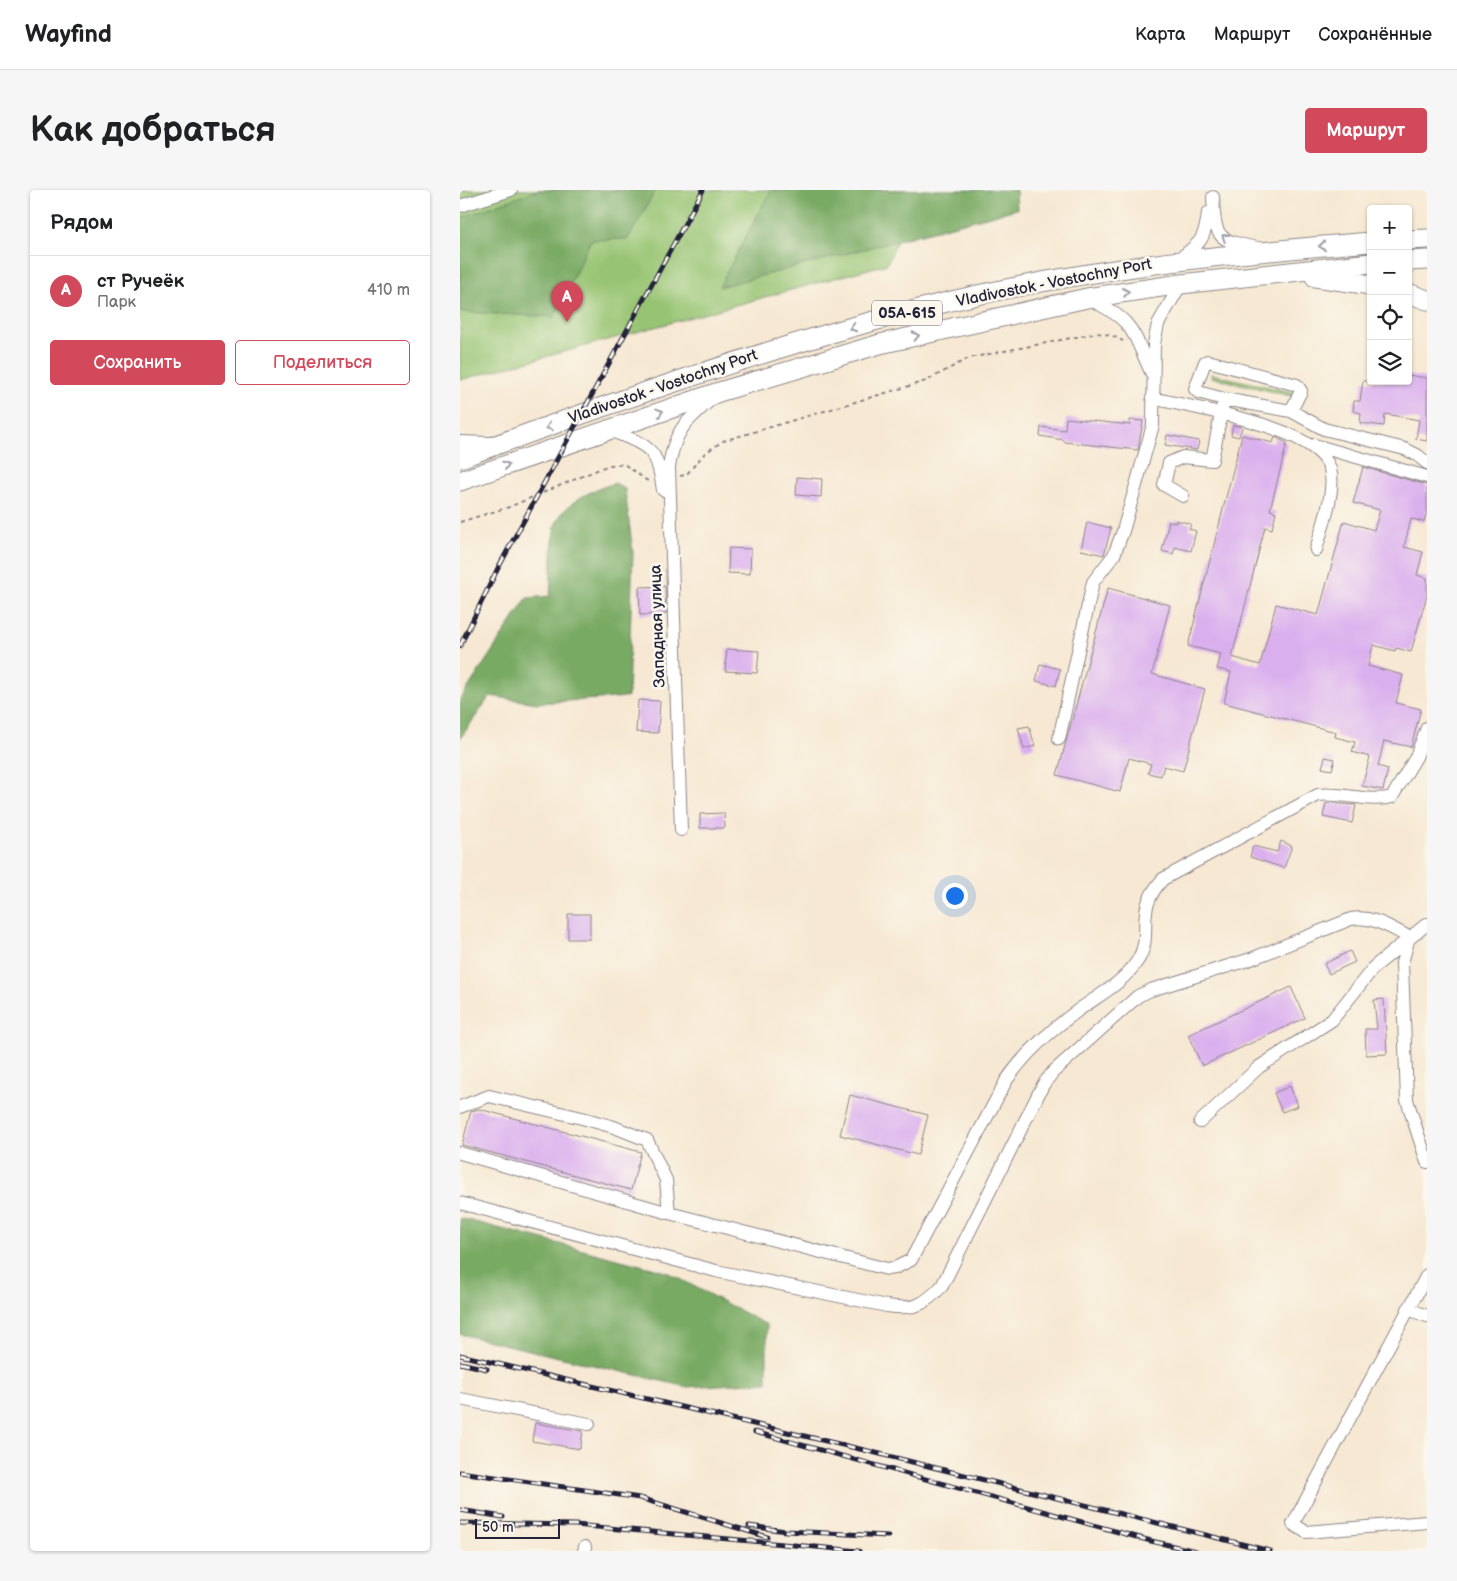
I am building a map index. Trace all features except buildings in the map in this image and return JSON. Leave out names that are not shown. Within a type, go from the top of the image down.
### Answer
[{"type":"highway","points":[[1412,240],[1427,240]]},
{"type":"highway","name":"Vladivostok - Vostochny Port","points":[[460,458],[747,357],[929,307],[1049,282],[1178,260],[1267,250],[1367,242]]},
{"type":"highway","points":[[1412,261],[1427,260]]},
{"type":"highway","name":"Vladivostok - Vostochny Port","points":[[460,481],[607,429],[720,392],[880,344],[1087,298],[1181,284],[1367,264]]},
{"type":"highway","points":[[1284,274],[1367,284]]},
{"type":"highway","points":[[1411,295],[1427,300]]},
{"type":"street","points":[[460,206],[511,190]]},
{"type":"street","points":[[1214,194],[1214,223],[1219,235],[1234,243],[1267,250]]},
{"type":"street","points":[[1178,260],[1202,240],[1206,230],[1208,208],[1214,194]]},
{"type":"street","points":[[1059,740],[1093,582],[1114,555],[1123,531],[1152,425],[1154,344],[1158,324],[1181,284]]},
{"type":"street","points":[[1087,298],[1124,320],[1134,332],[1153,376]]},
{"type":"street","points":[[1291,411],[1301,391],[1297,385],[1216,363],[1205,362],[1196,389],[1198,392],[1224,399],[1291,411],[1324,429],[1405,449],[1417,454],[1427,463]]},
{"type":"street","name":"Западная улица","points":[[681,830],[677,734],[677,666],[669,516],[665,478],[680,429],[687,420],[720,392]]},
{"type":"street","points":[[1152,398],[1287,432],[1312,445],[1427,477]]},
{"type":"street","points":[[1183,496],[1164,485],[1169,463],[1183,457],[1212,460],[1224,399]]},
{"type":"street","name":"Западная улица","points":[[607,429],[638,443],[652,453],[665,478]]},
{"type":"street","points":[[460,442],[503,443]]},
{"type":"street","points":[[1312,445],[1323,455],[1330,468],[1332,487],[1316,550]]},
{"type":"street","points":[[460,1153],[669,1213],[887,1268],[904,1265],[911,1260],[1006,1081],[1018,1063],[1079,1010],[1117,984],[1138,959],[1144,947],[1144,917],[1147,901],[1163,879],[1318,795],[1334,793],[1382,800],[1392,797],[1416,757],[1427,728]]},
{"type":"street","points":[[460,1203],[716,1271],[887,1306],[902,1308],[916,1306],[928,1301],[942,1286],[1043,1085],[1054,1072],[1138,996],[1151,990],[1251,959],[1352,919],[1363,917],[1371,919],[1410,937]]},
{"type":"street","points":[[1200,1122],[1259,1066],[1332,1020],[1374,967],[1427,924]]},
{"type":"street","points":[[1410,937],[1402,963],[1407,1100],[1427,1162]]},
{"type":"street","points":[[460,1107],[489,1096],[590,1120],[647,1140],[666,1180],[669,1213]]},
{"type":"street","points":[[1427,1275],[1293,1524],[1306,1532],[1427,1522]]},
{"type":"street","points":[[1408,1309],[1427,1316]]},
{"type":"street","points":[[460,1399],[589,1424]]},
{"type":"path","points":[[460,522],[509,507],[609,465],[624,464],[650,482],[686,475],[705,453],[722,441],[926,381],[970,358],[1097,333],[1111,335],[1141,350]]},
{"type":"green space","points":[[460,190],[919,190],[887,264],[460,380]]},
{"type":"green space","points":[[538,190],[656,190],[628,239],[591,240],[554,317],[460,312],[460,218]]},
{"type":"green space","points":[[771,190],[1016,190],[1017,209],[719,287]]},
{"type":"green space","points":[[1211,374],[1296,393],[1295,397],[1211,377]]},
{"type":"green space","points":[[615,483],[625,489],[633,553],[628,697],[537,703],[490,696],[460,739],[460,700],[527,598],[550,596],[556,523],[567,508],[581,497]]},
{"type":"green space","points":[[460,1218],[667,1272],[767,1325],[767,1382],[687,1387],[460,1334]]},
{"type":"railway","points":[[460,646],[497,570],[703,190]]},
{"type":"railway","points":[[460,1355],[864,1450],[1270,1551]]},
{"type":"railway","points":[[460,1363],[487,1369]]},
{"type":"railway","points":[[755,1432],[1151,1541],[1196,1551]]},
{"type":"railway","points":[[460,1472],[640,1498],[767,1537]]},
{"type":"railway","points":[[460,1510],[503,1517]]},
{"type":"railway","points":[[460,1523],[575,1525],[859,1551]]},
{"type":"railway","points":[[749,1526],[786,1531],[888,1536]]},
{"type":"place","name":"ст Ручеёк","points":[[567,322]]}]
